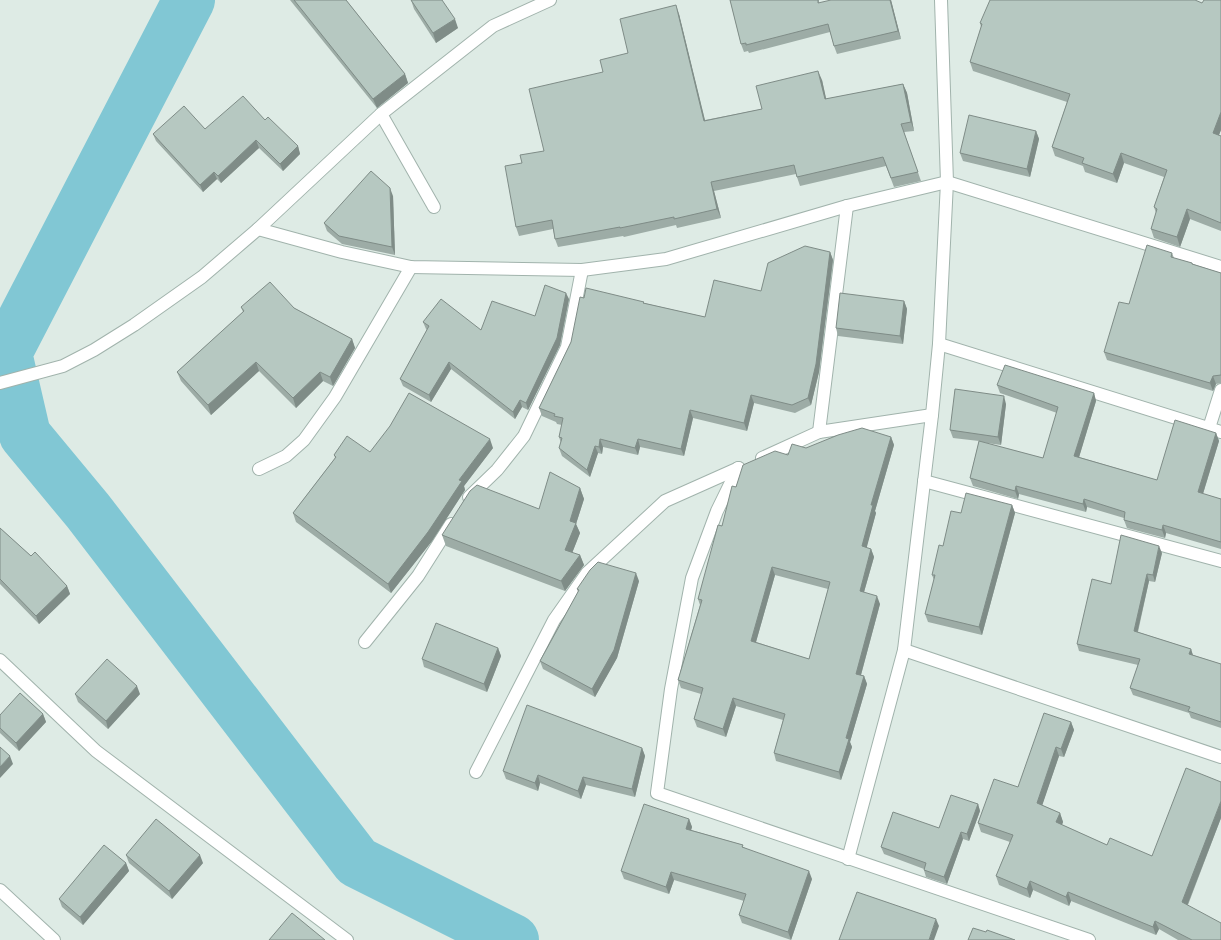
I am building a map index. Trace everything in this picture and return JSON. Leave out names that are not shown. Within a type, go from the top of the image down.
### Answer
[{"type":"street","points":[[0,383],[63,366],[94,350],[134,325],[202,277],[258,229],[381,114],[493,26],[550,0]]},
{"type":"street","points":[[848,859],[904,650],[932,415],[939,344],[947,182],[941,0]]},
{"type":"street","points":[[381,114],[434,207]]},
{"type":"street","points":[[258,229],[342,252],[411,267],[582,270],[666,259],[847,206],[947,182],[1221,267]]},
{"type":"street","points":[[819,432],[847,206]]},
{"type":"street","points":[[259,469],[286,456],[304,440],[336,397],[411,267]]},
{"type":"street","points":[[365,642],[418,576],[468,497],[496,470],[524,436],[567,346],[582,270]]},
{"type":"street","points":[[939,344],[1215,430],[1221,390]]},
{"type":"street","points":[[476,772],[554,620],[586,574],[665,501],[819,432],[932,415]]},
{"type":"street","points":[[738,468],[717,511],[692,578],[671,689],[657,793],[1089,940]]},
{"type":"street","points":[[924,481],[1221,561]]},
{"type":"street","points":[[904,650],[1221,757]]},
{"type":"street","points":[[0,660],[96,751],[347,940]]},
{"type":"street","points":[[0,890],[54,940]]},
{"type":"building","points":[[294,0],[346,0],[405,74],[373,99]]},
{"type":"building","points":[[411,0],[442,0],[455,19],[433,33]]},
{"type":"building","points":[[730,0],[818,0],[818,3],[831,0],[890,0],[898,31],[834,46],[828,24],[746,45],[746,43],[741,44]]},
{"type":"building","points":[[990,0],[1195,0],[1202,3],[1204,0],[1221,0],[1221,112],[1213,133],[1221,136],[1221,223],[1187,209],[1177,237],[1151,229],[1157,209],[1154,207],[1167,170],[1121,153],[1113,174],[1082,163],[1084,158],[1052,147],[1070,94],[970,62],[982,24],[980,23]]},
{"type":"building","points":[[676,5],[704,121],[762,109],[756,86],[818,71],[825,99],[903,84],[911,122],[901,124],[918,172],[891,178],[883,157],[797,177],[794,165],[711,182],[717,209],[674,219],[674,217],[555,239],[552,220],[516,227],[505,166],[522,163],[520,155],[544,151],[529,89],[603,72],[600,60],[628,53],[620,19]]},
{"type":"building","points":[[243,96],[265,120],[268,117],[298,146],[280,164],[256,140],[218,176],[214,172],[200,185],[153,134],[184,106],[205,129]]},
{"type":"building","points":[[969,115],[1036,131],[1027,169],[960,153]]},
{"type":"building","points":[[371,171],[390,188],[392,247],[339,236],[324,223]]},
{"type":"building","points":[[1147,245],[1172,253],[1171,257],[1221,273],[1221,375],[1213,376],[1210,383],[1104,352],[1119,302],[1129,304]]},
{"type":"building","points":[[805,246],[830,252],[816,364],[808,398],[792,405],[751,395],[744,423],[690,410],[681,449],[638,439],[635,448],[600,439],[599,447],[595,446],[587,470],[559,448],[562,438],[559,437],[563,418],[554,416],[555,414],[539,408],[571,342],[580,297],[584,298],[586,288],[705,317],[714,280],[761,291],[768,263]]},
{"type":"building","points":[[270,282],[294,308],[352,339],[330,377],[320,372],[293,398],[256,362],[208,405],[177,372],[244,311],[241,307]]},
{"type":"building","points":[[545,285],[566,293],[557,338],[526,403],[520,400],[513,412],[449,362],[429,395],[400,379],[429,326],[423,322],[441,299],[481,330],[492,301],[535,316]]},
{"type":"building","points":[[840,293],[904,301],[900,336],[836,328]]},
{"type":"building","points":[[1005,365],[1094,393],[1074,456],[1157,480],[1175,420],[1216,433],[1198,492],[1221,499],[1221,542],[1163,525],[1162,530],[1124,520],[1125,512],[1084,499],[1083,504],[1016,486],[1015,491],[970,478],[979,441],[1043,458],[1058,407],[997,385]]},
{"type":"building","points":[[955,389],[1004,396],[998,437],[950,430]]},
{"type":"building","points":[[409,393],[490,439],[459,480],[462,481],[428,532],[388,584],[293,513],[336,457],[334,455],[347,436],[370,452],[390,426]]},
{"type":"building","points":[[862,428],[891,437],[871,505],[873,505],[862,546],[871,549],[860,591],[877,596],[856,674],[864,676],[846,738],[849,739],[839,772],[774,753],[785,714],[733,698],[723,729],[694,719],[703,688],[678,680],[702,600],[698,599],[718,525],[722,526],[732,486],[736,487],[743,465],[775,451],[788,455],[792,444],[806,448],[838,435]],"holes":[[[772,567],[830,582],[809,659],[751,641]]]},
{"type":"building","points":[[550,472],[580,488],[570,521],[576,523],[565,550],[580,555],[561,581],[442,535],[470,491],[477,485],[539,509]]},
{"type":"building","points":[[966,493],[1012,505],[979,627],[925,614],[935,575],[932,575],[939,545],[943,546],[951,511],[961,513]]},
{"type":"building","points":[[0,528],[31,556],[35,552],[67,586],[36,616],[0,579]]},
{"type":"building","points":[[1121,535],[1159,546],[1153,575],[1147,574],[1134,631],[1191,649],[1189,654],[1221,664],[1221,722],[1188,711],[1190,707],[1130,688],[1140,659],[1077,644],[1092,579],[1111,584]]},
{"type":"building","points":[[598,562],[636,573],[614,650],[592,689],[540,661],[579,590],[577,589],[590,570]]},
{"type":"building","points":[[436,623],[498,648],[484,684],[422,659]]},
{"type":"building","points":[[107,659],[137,686],[106,721],[75,694]]},
{"type":"building","points":[[20,693],[43,714],[16,743],[0,728],[0,715]]},
{"type":"building","points":[[527,705],[642,748],[632,789],[583,777],[578,791],[538,775],[535,783],[503,771]]},
{"type":"building","points":[[1044,713],[1071,722],[1061,749],[1056,747],[1037,803],[1060,813],[1056,822],[1107,845],[1110,838],[1152,856],[1186,768],[1221,782],[1221,801],[1182,902],[1221,923],[1221,940],[1192,940],[1155,921],[1153,927],[1068,892],[1066,897],[1030,881],[1027,889],[996,876],[1013,835],[978,823],[994,779],[1018,787]]},
{"type":"building","points":[[0,747],[10,756],[0,767]]},
{"type":"building","points":[[951,795],[978,804],[967,834],[961,832],[944,877],[924,870],[926,863],[881,847],[893,812],[939,828]]},
{"type":"building","points":[[644,804],[689,819],[686,829],[743,845],[742,847],[809,871],[788,932],[739,915],[746,894],[671,872],[666,887],[621,871]]},
{"type":"building","points":[[156,819],[200,855],[169,891],[126,855]]},
{"type":"building","points":[[104,845],[126,863],[80,917],[59,899]]},
{"type":"building","points":[[857,892],[936,919],[929,940],[839,940]]},
{"type":"building","points":[[292,913],[325,940],[269,940]]},
{"type":"building","points":[[973,928],[986,932],[987,930],[1015,940],[968,940]]},
{"type":"waterway","points":[[189,0],[6,353],[25,435],[88,511],[357,862],[513,940]]}]
